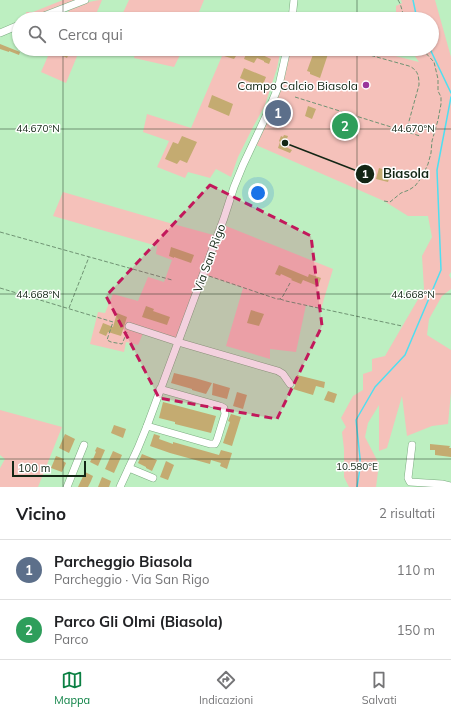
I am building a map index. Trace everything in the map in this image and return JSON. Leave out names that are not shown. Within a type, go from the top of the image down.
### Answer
[{"type":"street","points":[[54,12],[85,0]]},
{"type":"street","points":[[293,12],[294,0]]},
{"type":"street","points":[[0,33],[12,28]]},
{"type":"street","name":"Via San Rigo","points":[[120,487],[138,448],[239,174],[279,85],[286,56]]},
{"type":"street","points":[[129,326],[278,371],[283,374],[290,384]]},
{"type":"street","points":[[146,426],[210,444],[215,444],[218,440],[225,414],[224,408],[160,389]]},
{"type":"street","points":[[67,487],[84,445]]},
{"type":"street","points":[[412,445],[408,478],[410,482],[451,486]]},
{"type":"street","points":[[129,468],[154,478]]},
{"type":"path","points":[[397,0],[401,5],[402,12]]},
{"type":"path","points":[[373,56],[409,66],[417,71],[419,85],[406,132]]},
{"type":"path","points":[[384,201],[390,202],[401,193],[415,186],[422,177],[428,164],[441,104],[434,62],[428,56]]},
{"type":"path","points":[[295,97],[420,136]]},
{"type":"path","points":[[0,232],[172,280]]},
{"type":"path","points":[[68,309],[89,257]]},
{"type":"path","points":[[203,274],[277,299],[402,326]]},
{"type":"path","points":[[280,299],[290,283]]},
{"type":"path","points":[[0,288],[113,322],[107,340],[111,342],[122,344],[129,326]]},
{"type":"highlighted area","points":[[210,185],[311,236],[322,326],[277,419],[159,398],[106,296]]},
{"type":"shaded area","points":[[63,0],[78,0],[52,12],[33,12]]},
{"type":"shaded area","points":[[102,0],[97,12],[67,12],[73,8]]},
{"type":"shaded area","points":[[129,0],[204,0],[199,12],[123,12]]},
{"type":"shaded area","points":[[401,0],[435,0],[438,12],[396,12],[396,6],[402,3]]},
{"type":"shaded area","points":[[439,14],[451,57],[451,272],[449,275],[451,279],[451,289],[442,296],[429,319],[427,335],[451,350],[451,392],[448,424],[432,426],[407,436],[402,396],[387,448],[379,451],[379,405],[368,423],[365,437],[379,464],[376,487],[349,487],[344,477],[344,449],[342,432],[346,427],[341,418],[353,396],[363,390],[363,374],[372,371],[372,359],[385,356],[424,289],[422,256],[432,237],[428,216],[408,216],[384,201],[256,145],[285,56],[395,56],[419,62],[415,56],[439,56]]},
{"type":"shaded area","points":[[48,56],[77,56],[66,83],[41,72]]},
{"type":"shaded area","points":[[134,56],[180,56],[174,67],[134,58]]},
{"type":"shaded area","points":[[222,56],[280,56],[265,105],[238,157],[231,177],[216,169],[210,178],[188,172],[185,178],[157,167],[169,141],[143,132],[147,114],[191,128]]},
{"type":"shaded area","points":[[63,192],[217,236],[221,224],[333,269],[321,309],[306,305],[296,352],[270,349],[270,359],[226,346],[243,288],[203,274],[178,342],[144,331],[138,345],[126,342],[124,352],[90,344],[98,312],[105,313],[113,294],[138,301],[148,277],[164,282],[172,260],[156,254],[157,246],[53,216]]},
{"type":"shaded area","points":[[0,410],[62,427],[38,487],[0,487],[0,468],[5,459],[0,455]]},
{"type":"building","points":[[0,44],[12,49],[12,52],[9,52],[0,49]]},
{"type":"building","points":[[224,56],[236,56],[234,59]]},
{"type":"building","points":[[245,56],[264,56],[271,59],[269,64],[257,58],[254,63],[244,59]]},
{"type":"building","points":[[312,56],[327,56],[320,78],[310,74],[310,72],[307,71]]},
{"type":"building","points":[[244,68],[266,77],[262,87],[240,78]]},
{"type":"building","points":[[212,95],[233,104],[229,116],[208,107]]},
{"type":"building","points":[[308,106],[316,109],[312,119],[305,116]]},
{"type":"building","points":[[284,135],[288,136],[284,146],[292,150],[290,153],[278,148],[281,136],[283,137]]},
{"type":"building","points":[[182,136],[197,142],[187,163],[180,160],[177,164],[165,159],[173,142],[178,144]]},
{"type":"building","points":[[379,168],[391,172],[388,182],[376,179]]},
{"type":"building","points":[[171,247],[194,255],[191,263],[169,256]]},
{"type":"building","points":[[279,265],[308,277],[309,274],[321,278],[318,286],[303,280],[301,284],[281,274],[280,276],[275,274]]},
{"type":"building","points":[[146,306],[154,309],[153,311],[170,317],[167,325],[142,317]]},
{"type":"building","points":[[251,310],[264,314],[259,326],[247,323]]},
{"type":"building","points":[[117,313],[127,317],[121,336],[108,332],[106,336],[99,333],[103,323],[113,327]]},
{"type":"building","points":[[174,373],[212,383],[206,394],[171,383]]},
{"type":"building","points":[[297,375],[325,382],[324,388],[316,386],[313,395],[293,389]]},
{"type":"building","points":[[213,383],[230,388],[227,399],[212,395]]},
{"type":"building","points":[[328,391],[337,394],[334,403],[324,400]]},
{"type":"building","points":[[237,392],[247,395],[243,409],[233,406]]},
{"type":"building","points":[[163,402],[216,416],[211,433],[175,424],[175,422],[159,418]]},
{"type":"building","points":[[231,414],[241,417],[232,446],[223,443]]},
{"type":"building","points":[[114,425],[126,429],[123,438],[111,433]]},
{"type":"building","points":[[65,434],[75,439],[69,453],[59,448]]},
{"type":"building","points":[[154,434],[160,436],[159,439],[173,444],[173,442],[219,455],[221,450],[232,453],[227,469],[220,466],[221,463],[211,460],[210,464],[150,446]]},
{"type":"building","points":[[430,444],[450,446],[451,457],[435,455],[435,450],[430,450]]},
{"type":"building","points":[[97,447],[105,450],[98,466],[90,462],[92,458],[93,459]]},
{"type":"building","points":[[113,451],[122,455],[114,473],[105,469]]},
{"type":"building","points":[[142,454],[157,460],[152,471],[138,463]]},
{"type":"building","points":[[56,456],[64,459],[63,461],[66,463],[62,472],[51,468]]},
{"type":"building","points":[[166,461],[174,465],[168,480],[160,477]]},
{"type":"building","points":[[85,472],[93,476],[91,481],[88,487],[78,487]]},
{"type":"building","points":[[102,477],[111,481],[109,487],[98,487]]},
{"type":"waterway","points":[[413,0],[416,12]]},
{"type":"waterway","points":[[433,56],[451,93]]},
{"type":"waterway","points":[[357,487],[360,458],[356,420],[375,387],[405,355],[441,270],[437,170],[451,97]]},
{"type":"place","name":"Campo Calcio Biasola","points":[[366,85]]},
{"type":"place","name":"Parcheggio Biasola","points":[[278,113]]},
{"type":"place","name":"Parco Gli Olmi (Biasola)","points":[[345,126]]},
{"type":"place","name":"Biasola","points":[[285,143]]}]
